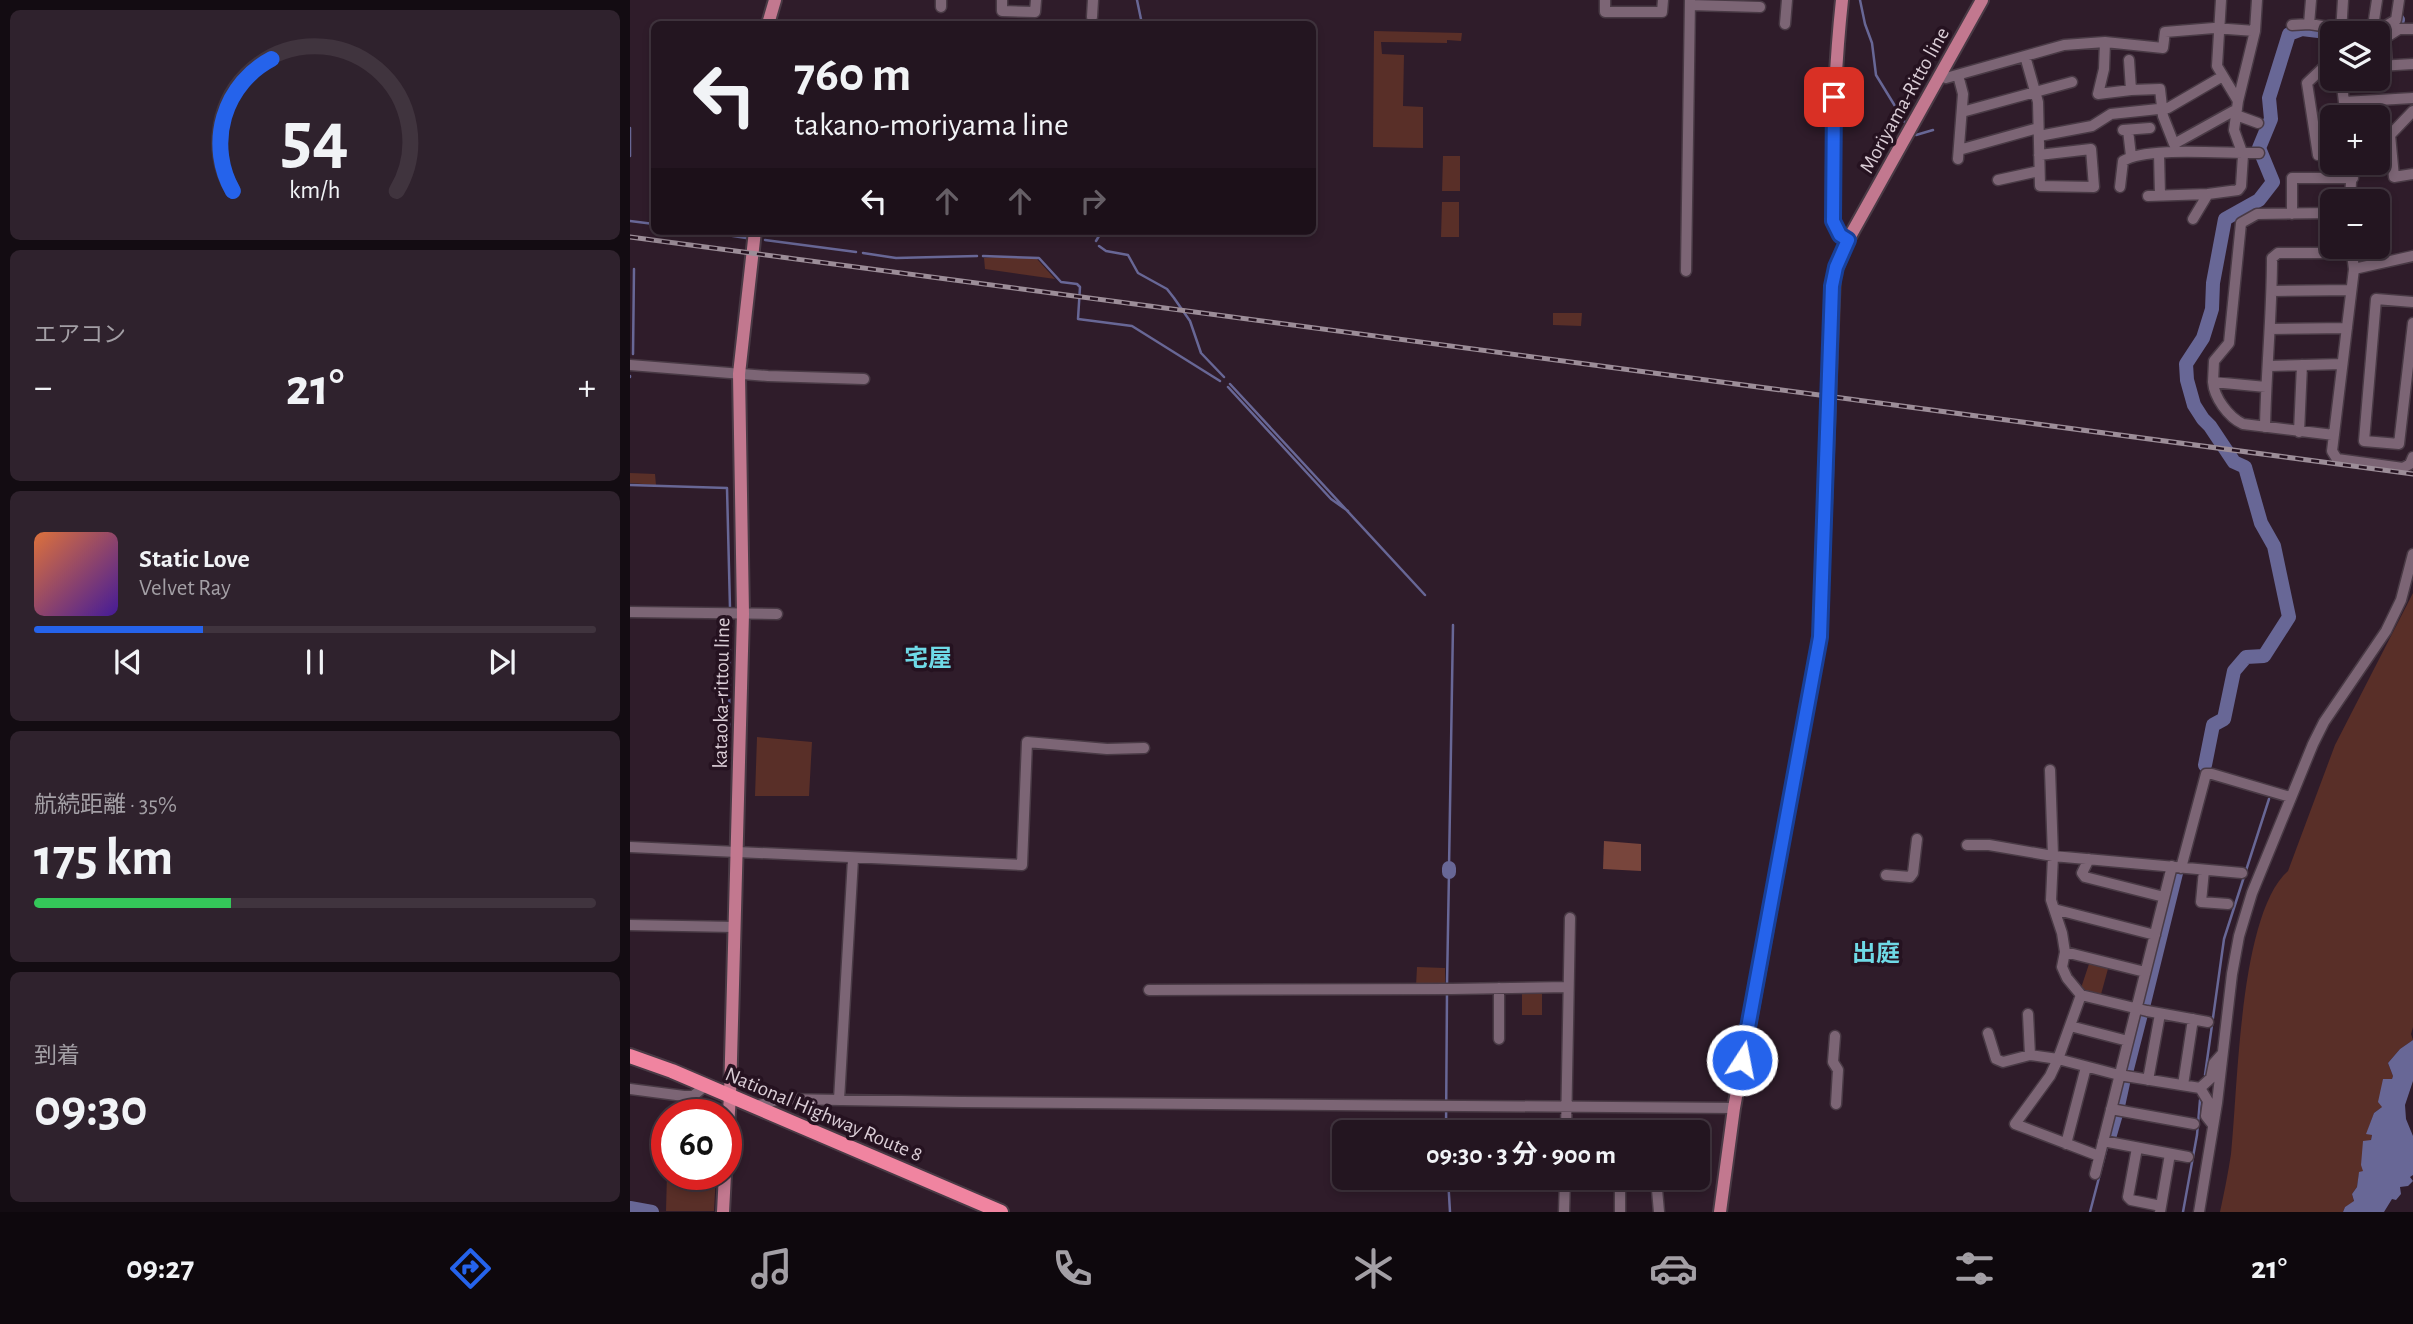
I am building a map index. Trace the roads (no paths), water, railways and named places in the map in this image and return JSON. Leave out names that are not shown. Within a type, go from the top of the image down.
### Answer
[{"type":"highway","name":"National Highway Route 8","points":[[630,1056],[1001,1212]]},
{"type":"main road","points":[[769,21],[775,0]]},
{"type":"main road","points":[[1842,0],[1836,52],[1833,121],[1833,221],[1840,235],[1848,240]]},
{"type":"main road","name":"Moriyama-Ritto line","points":[[1720,1212],[1734,1108],[1820,637],[1832,286],[1836,267],[1848,240],[1982,0]]},
{"type":"main road","name":"kataoka-rittou line","points":[[730,1099],[743,614],[739,374],[755,235]]},
{"type":"main road","points":[[723,1212],[724,1190]]},
{"type":"street","points":[[1002,0],[1002,10],[1035,12],[1036,0]]},
{"type":"street","points":[[1092,17],[1093,0]]},
{"type":"street","points":[[1605,0],[1605,12],[1662,12],[1663,0]]},
{"type":"street","points":[[1785,24],[1787,0]]},
{"type":"street","points":[[2221,0],[2217,66],[2237,108],[2258,123]]},
{"type":"street","points":[[2148,196],[2208,194],[2238,190],[2241,186],[2242,153],[2234,130],[2255,31],[2257,0]]},
{"type":"street","points":[[2309,24],[2311,0]]},
{"type":"street","points":[[2342,21],[2343,0]]},
{"type":"street","points":[[2376,21],[2377,0]]},
{"type":"street","points":[[2390,24],[2396,20],[2399,0]]},
{"type":"street","points":[[1686,271],[1690,2],[1760,7]]},
{"type":"street","points":[[2292,25],[2320,26]]},
{"type":"street","points":[[1940,76],[1946,78],[2064,45],[2105,42],[2163,48],[2165,32],[2219,29],[2255,31]]},
{"type":"street","points":[[2390,31],[2413,29]]},
{"type":"street","points":[[2105,42],[2104,69],[2098,94],[2160,89],[2162,109],[2174,144],[2237,108]]},
{"type":"street","points":[[2025,56],[2038,102],[2038,132],[2040,186],[2094,187],[2091,149],[2039,155]]},
{"type":"street","points":[[2129,60],[2131,90]]},
{"type":"street","points":[[2390,65],[2413,64]]},
{"type":"street","points":[[2320,71],[2307,83],[2320,155]]},
{"type":"street","points":[[1958,75],[1963,94],[1959,155],[2038,132],[2092,126],[2110,114],[2168,108],[2222,76]]},
{"type":"street","points":[[1962,112],[2073,82]]},
{"type":"street","points":[[2343,91],[2344,105]]},
{"type":"street","points":[[2344,102],[2413,98]]},
{"type":"street","points":[[2413,111],[2390,135],[2394,177],[2413,174]]},
{"type":"street","points":[[2131,156],[2125,130],[2150,128]]},
{"type":"street","points":[[2120,187],[2123,161],[2131,156],[2259,153]]},
{"type":"street","points":[[2158,154],[2160,195]]},
{"type":"street","points":[[1998,180],[2039,171]]},
{"type":"street","points":[[2352,189],[2353,175]]},
{"type":"street","points":[[2292,214],[2292,178],[2353,178]]},
{"type":"street","points":[[2193,219],[2208,194]]},
{"type":"street","points":[[2320,213],[2257,214],[2241,223],[2229,343],[2214,361],[2213,382],[2214,393],[2242,424],[2334,435]]},
{"type":"street","points":[[2265,427],[2272,258],[2278,253],[2320,251]]},
{"type":"street","points":[[2354,269],[2413,256]]},
{"type":"street","points":[[2352,259],[2354,269],[2332,451],[2337,459],[2403,468],[2410,464],[2413,457]]},
{"type":"street","points":[[2272,291],[2351,290]]},
{"type":"street","points":[[2413,302],[2376,299],[2364,441],[2399,444],[2413,323]]},
{"type":"street","points":[[2270,329],[2347,328]]},
{"type":"street","points":[[2269,366],[2342,364]]},
{"type":"street","points":[[630,365],[739,374],[864,379]]},
{"type":"street","points":[[2299,432],[2302,365]]},
{"type":"street","points":[[2213,382],[2266,387]]},
{"type":"street","points":[[2199,1212],[2239,936],[2252,893],[2322,726],[2386,631],[2400,600],[2413,554]]},
{"type":"street","points":[[630,612],[777,614]]},
{"type":"street","points":[[630,847],[1021,865],[1027,742],[1107,749],[1144,748]]},
{"type":"street","points":[[2050,770],[2053,856],[2050,890],[2053,909],[2062,933],[2065,952],[2062,967],[2067,978],[2081,995],[2136,1009],[2208,1022]]},
{"type":"street","points":[[2095,1174],[2165,897],[2206,775],[2212,774],[2290,797]]},
{"type":"street","points":[[1885,875],[1910,877],[1913,873],[1917,839]]},
{"type":"street","points":[[1967,845],[1989,845],[2053,856],[2242,873]]},
{"type":"street","points":[[839,1100],[853,859]]},
{"type":"street","points":[[2088,859],[2082,873],[2085,877],[2165,897]]},
{"type":"street","points":[[2204,870],[2201,902],[2228,904]]},
{"type":"street","points":[[2053,909],[2155,935]]},
{"type":"street","points":[[1566,1120],[1570,918]]},
{"type":"street","points":[[630,925],[735,927]]},
{"type":"street","points":[[2065,952],[2145,972]]},
{"type":"street","points":[[1149,990],[1568,987]]},
{"type":"street","points":[[1499,988],[1499,1039]]},
{"type":"street","points":[[2081,995],[2050,1076],[2015,1124],[2099,1156]]},
{"type":"street","points":[[2028,1014],[2030,1055]]},
{"type":"street","points":[[2148,1080],[2160,1014]]},
{"type":"street","points":[[2183,1085],[2193,1019]]},
{"type":"street","points":[[2070,1026],[2128,1041]]},
{"type":"street","points":[[1988,1033],[1996,1059],[2003,1062],[2030,1055],[2058,1059],[2119,1075],[2200,1088],[2208,1101],[2206,1116],[2213,1125]]},
{"type":"street","points":[[1835,1035],[1833,1062],[1838,1070],[1836,1104]]},
{"type":"street","points":[[2200,1088],[2211,1078],[2214,1063],[2223,1054]]},
{"type":"street","points":[[2066,1144],[2086,1067]]},
{"type":"street","points":[[630,1088],[684,1097],[693,1096],[705,1086]]},
{"type":"street","points":[[753,1106],[781,1099],[1734,1108]]},
{"type":"street","points":[[2110,1109],[2194,1124]]},
{"type":"street","points":[[2103,1141],[2188,1157]]},
{"type":"street","points":[[2137,1148],[2128,1197],[2160,1209],[2171,1154]]},
{"type":"street","points":[[1564,1212],[1565,1190]]},
{"type":"street","points":[[1620,1190],[1620,1212]]},
{"type":"street","points":[[1657,1190],[1659,1212]]},
{"type":"water","points":[[2413,1040],[2413,1081],[2405,1105],[2406,1119],[2413,1136],[2413,1175],[2410,1177],[2413,1181],[2408,1186],[2400,1187],[2401,1194],[2396,1200],[2392,1199],[2384,1212],[2343,1212],[2345,1207],[2354,1201],[2352,1194],[2357,1187],[2359,1172],[2363,1171],[2363,1141],[2371,1140],[2372,1135],[2366,1134],[2374,1113],[2382,1107],[2378,1102],[2383,1079],[2392,1079],[2393,1076],[2388,1063],[2400,1049]]},
{"type":"waterway","points":[[1137,0],[1141,21]]},
{"type":"waterway","points":[[1860,0],[1872,43],[1876,75],[1906,124]]},
{"type":"waterway","points":[[2390,27],[2398,20]]},
{"type":"waterway","points":[[2205,765],[2213,725],[2224,719],[2234,671],[2246,657],[2264,656],[2289,617],[2274,546],[2261,523],[2245,467],[2234,462],[2194,405],[2186,364],[2203,338],[2212,309],[2213,283],[2225,219],[2259,200],[2273,182],[2259,148],[2271,119],[2269,98],[2289,34],[2302,29],[2320,31]]},
{"type":"waterway","points":[[630,128],[630,156]]},
{"type":"waterway","points":[[1916,135],[1933,130]]},
{"type":"waterway","points":[[630,221],[651,224]]},
{"type":"waterway","points":[[727,235],[746,238]]},
{"type":"waterway","points":[[1096,241],[1100,235]]},
{"type":"waterway","points":[[765,240],[856,252]]},
{"type":"waterway","points":[[1099,246],[1106,251],[1128,255],[1138,273],[1167,289],[1190,321],[1201,353],[1224,377]]},
{"type":"waterway","points":[[863,253],[896,258],[977,256]]},
{"type":"waterway","points":[[983,256],[1039,258],[1061,282],[1077,284],[1080,287],[1078,319],[1132,326],[1220,381]]},
{"type":"waterway","points":[[633,354],[634,269]]},
{"type":"waterway","points":[[1230,384],[1425,595]]},
{"type":"waterway","points":[[1228,387],[1331,499],[1348,511]]},
{"type":"waterway","points":[[630,485],[727,488],[730,608]]},
{"type":"waterway","points":[[729,729],[730,621]]},
{"type":"waterway","points":[[1449,868],[1453,625]]},
{"type":"waterway","points":[[2205,1075],[2224,939],[2269,799]]},
{"type":"waterway","points":[[1447,985],[1449,872]]},
{"type":"waterway","points":[[2143,1007],[2176,873]]},
{"type":"waterway","points":[[1446,1120],[1447,992]]},
{"type":"waterway","points":[[2127,1069],[2141,1014]]},
{"type":"waterway","points":[[2118,1106],[2123,1083]]},
{"type":"waterway","points":[[2183,1212],[2197,1135],[2200,1100]]},
{"type":"waterway","points":[[2109,1138],[2116,1114]]},
{"type":"waterway","points":[[2090,1212],[2107,1147]]},
{"type":"waterway","points":[[1449,1190],[1450,1212]]},
{"type":"waterway","points":[[630,1208],[652,1212]]},
{"type":"railway","points":[[630,237],[2413,474]]},
{"type":"district","name":"宅屋","points":[[928,658]]},
{"type":"district","name":"出庭","points":[[1876,953]]}]
